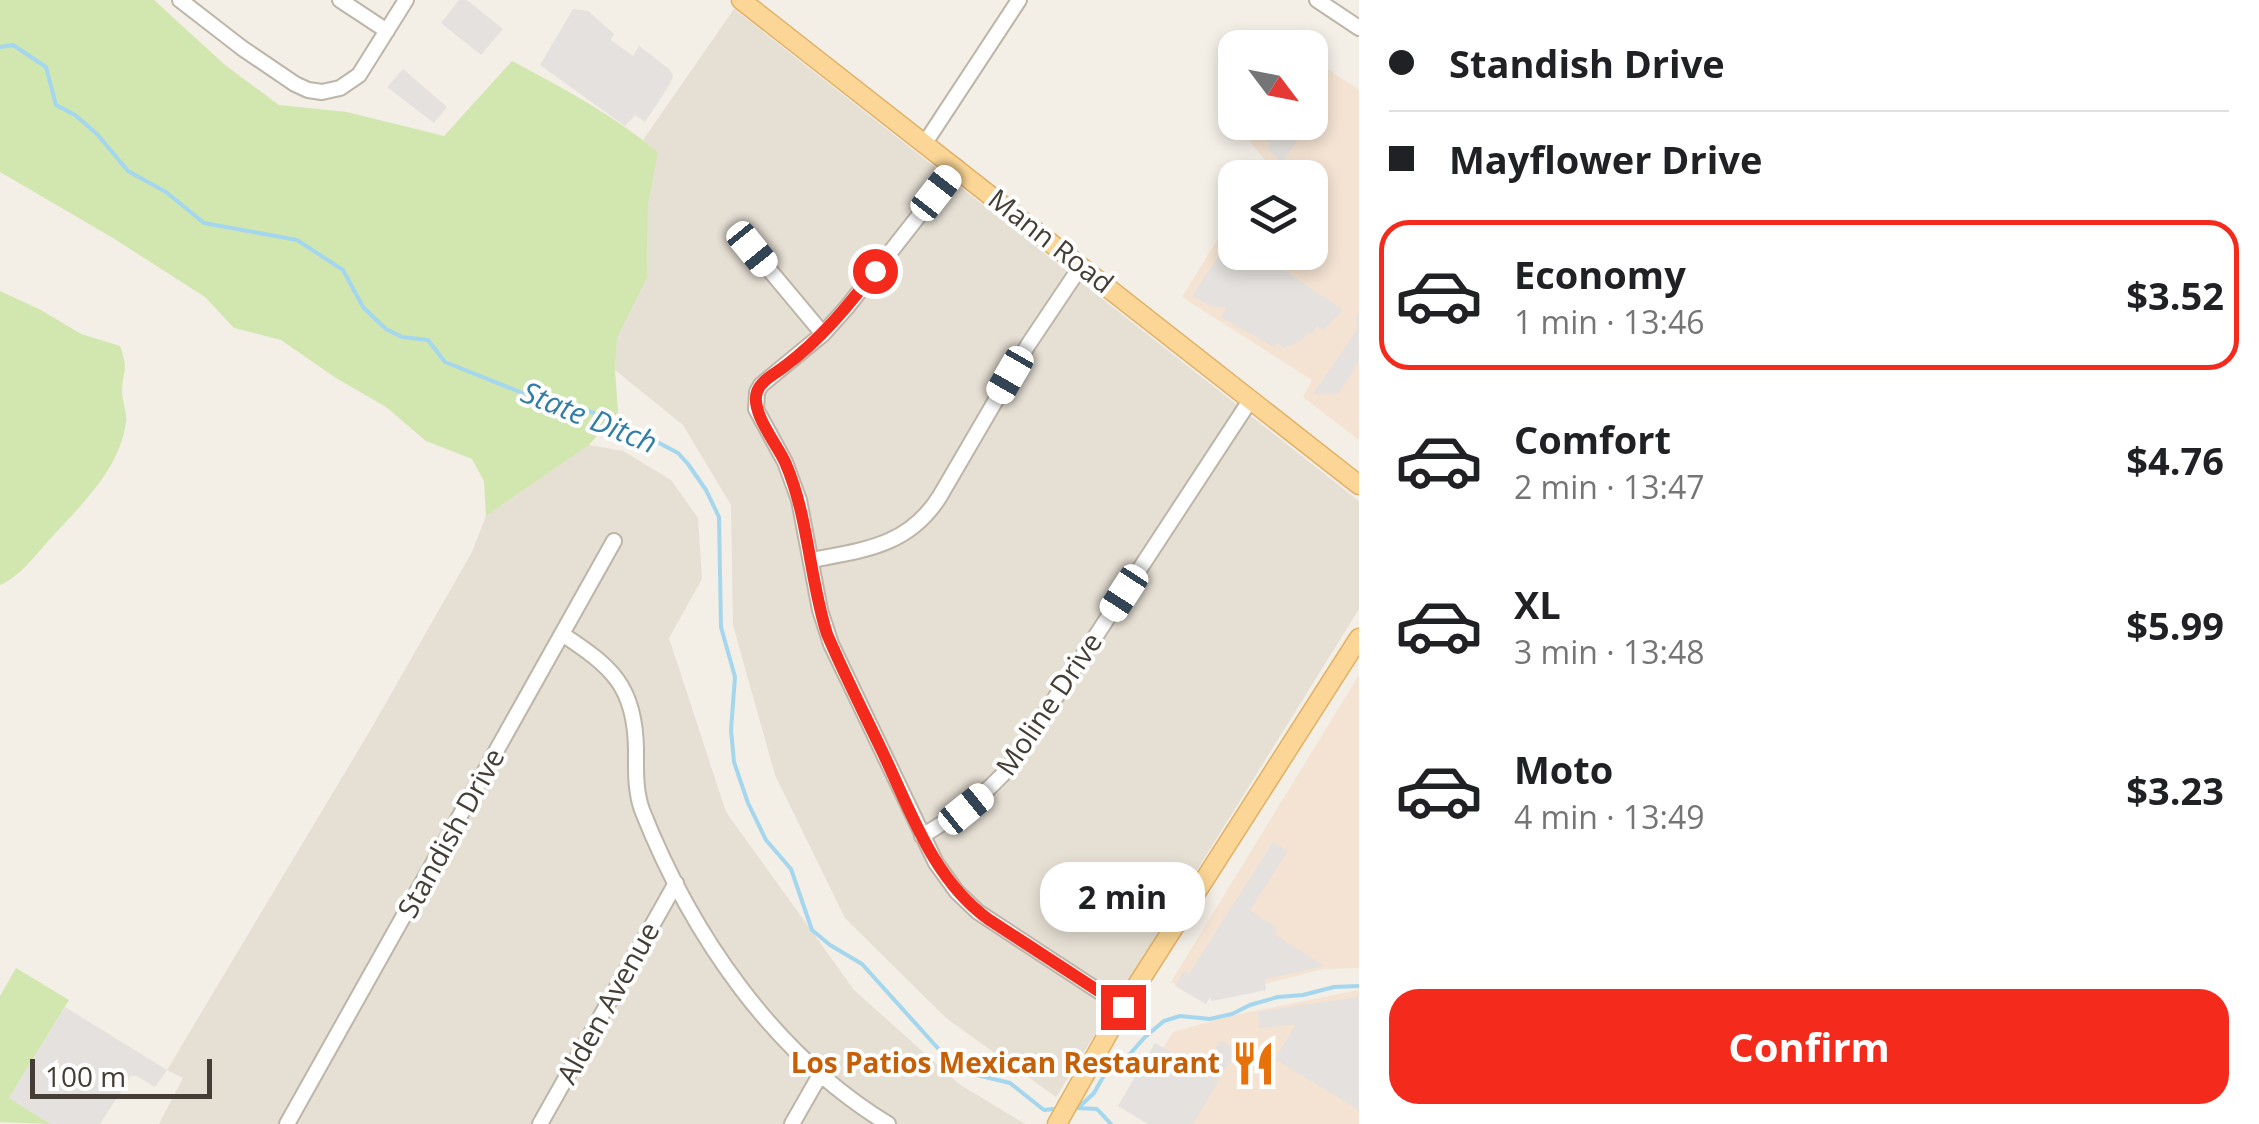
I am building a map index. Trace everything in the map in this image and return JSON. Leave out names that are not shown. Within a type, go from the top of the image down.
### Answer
[{"type":"main road","name":"Mann Road","points":[[741,0],[1359,485]]},
{"type":"main road","points":[[1057,1124],[1123,1007],[1359,638]]},
{"type":"street","points":[[180,0],[242,48],[298,86],[314,91],[336,90],[359,75],[406,0]]},
{"type":"street","points":[[340,0],[387,31]]},
{"type":"street","points":[[925,143],[1020,0]]},
{"type":"street","points":[[1317,0],[1359,28]]},
{"type":"street","points":[[956,167],[848,306],[822,334],[764,382],[756,397],[757,411],[785,462],[799,500],[820,610],[831,644],[922,836],[946,878],[969,904],[1123,1007]]},
{"type":"street","points":[[752,249],[822,334]]},
{"type":"street","points":[[811,560],[890,542],[923,519],[1028,345],[1081,266]]},
{"type":"street","name":"Moline Drive","points":[[922,836],[966,809],[1012,764],[1251,399]]},
{"type":"street","name":"Standish Drive","points":[[287,1124],[614,541]]},
{"type":"street","points":[[562,634],[606,666],[626,694],[634,720],[640,804],[676,883],[730,973],[772,1026],[820,1075],[888,1124]]},
{"type":"street","name":"Alden Avenue","points":[[540,1124],[676,883]]},
{"type":"street","points":[[792,1124],[820,1075]]},
{"type":"shaded area","points":[[459,0],[467,0],[503,29],[481,55],[441,23]]},
{"type":"shaded area","points":[[573,9],[588,11],[614,34],[611,40],[633,56],[639,46],[669,69],[673,76],[670,84],[645,122],[635,115],[625,126],[540,65]]},
{"type":"shaded area","points":[[734,9],[1359,501],[1359,609],[1056,1097],[946,1018],[845,918],[775,775],[733,625],[731,505],[683,425],[615,370],[617,338],[647,278],[648,206],[658,152],[643,140]]},
{"type":"shaded area","points":[[403,69],[447,107],[434,123],[387,87]]},
{"type":"shaded area","points":[[1328,69],[1359,90],[1359,440],[1303,397],[1312,380],[1182,297],[1218,239],[1218,270],[1328,270],[1328,160],[1265,160],[1249,140],[1328,140]]},
{"type":"shaded area","points":[[1265,140],[1298,140],[1284,160],[1267,149],[1271,144]]},
{"type":"shaded area","points":[[1218,257],[1218,270],[1283,270],[1343,310],[1323,330],[1317,326],[1303,340],[1283,348],[1278,343],[1274,347],[1221,317],[1227,308],[1211,306],[1192,296]]},
{"type":"shaded area","points":[[1359,315],[1359,361],[1339,393],[1313,394],[1358,328]]},
{"type":"shaded area","points":[[589,445],[623,451],[671,480],[698,518],[702,579],[669,638],[726,812],[854,990],[959,1084],[1025,1124],[159,1124],[183,1078],[167,1070],[371,729],[472,552],[486,516]]},
{"type":"shaded area","points":[[1359,675],[1359,968],[1324,969],[1203,999],[1171,982]]},
{"type":"shaded area","points":[[1273,842],[1288,851],[1250,910],[1277,928],[1274,934],[1324,966],[1265,979],[1266,990],[1212,1001],[1210,997],[1206,1004],[1175,986],[1184,971],[1189,974]]},
{"type":"shaded area","points":[[1359,990],[1359,1124],[1153,1124],[1126,1108],[1173,1032],[1230,1016]]},
{"type":"shaded area","points":[[1359,997],[1359,1110],[1275,1059],[1296,1024],[1260,1028],[1257,1012]]},
{"type":"shaded area","points":[[65,1007],[167,1070],[155,1087],[131,1076],[100,1124],[51,1124],[9,1098]]},
{"type":"shaded area","points":[[1220,1040],[1237,1050],[1193,1124],[1148,1124],[1118,1106],[1155,1043],[1171,1052],[1167,1059],[1200,1073]]},
{"type":"green space","points":[[0,0],[154,0],[225,65],[279,105],[347,112],[444,136],[512,61],[606,114],[658,152],[648,206],[647,278],[617,338],[618,412],[589,445],[486,516],[484,481],[472,459],[426,441],[386,407],[281,340],[234,328],[205,297],[0,172]]},
{"type":"green space","points":[[0,291],[81,334],[120,346],[125,365],[122,391],[126,418],[116,455],[98,485],[27,564],[0,585]]},
{"type":"green space","points":[[16,968],[69,1000],[9,1098],[51,1124],[0,1122],[0,996]]},
{"type":"waterway","name":"State Ditch","points":[[0,47],[13,45],[46,67],[56,105],[97,134],[128,171],[166,192],[204,223],[297,240],[343,270],[363,307],[386,329],[402,337],[428,340],[445,362],[525,394],[582,408],[678,453],[706,490],[719,517],[721,627],[735,677],[731,730],[734,762],[766,840],[791,869],[812,930],[862,964],[953,1065],[1010,1083],[1044,1110],[1053,1109]]},
{"type":"waterway","points":[[1078,1108],[1094,1093],[1111,1063],[1129,1055],[1164,1021],[1180,1016],[1210,1019],[1278,997],[1359,986]]},
{"type":"waterway","name":"State Ditch","points":[[1077,1108],[1097,1109],[1111,1124]]},
{"type":"place","name":"Los Patios Mexican Restaurant","points":[[1253,1063]]},
{"type":"route","points":[[875,271],[822,334],[764,382],[756,397],[757,411],[785,462],[799,500],[827,634],[936,864],[953,888],[988,919],[1123,1007]]}]
